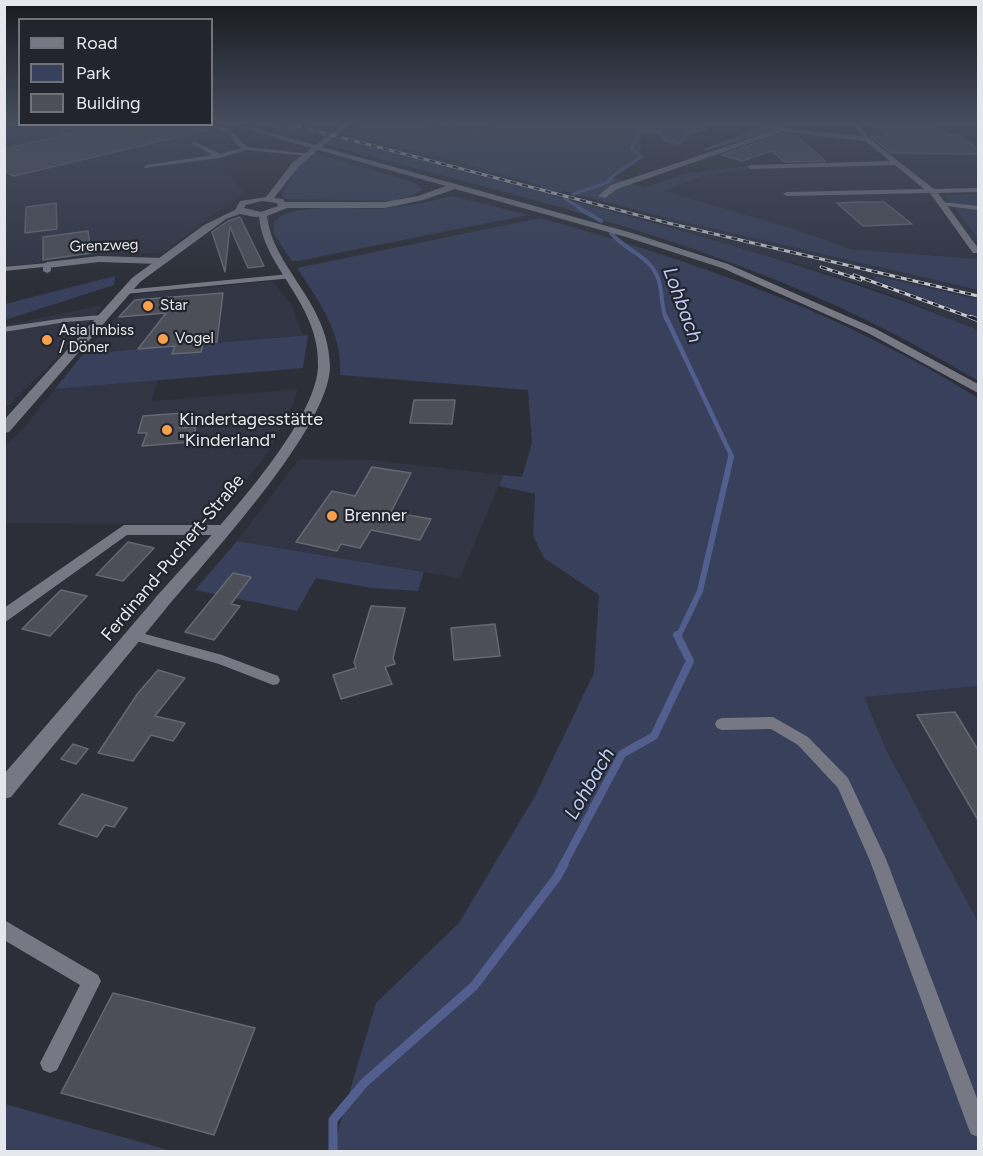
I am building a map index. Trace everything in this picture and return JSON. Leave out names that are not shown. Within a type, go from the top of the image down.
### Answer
[{"type":"street","points":[[269,199],[287,178]]},
{"type":"street","points":[[422,178],[429,186],[429,195]]},
{"type":"street","points":[[425,178],[629,235],[725,266],[863,326],[978,389]]},
{"type":"street","points":[[602,196],[614,187],[642,178]]},
{"type":"street","points":[[916,178],[932,191],[976,251]]},
{"type":"street","points":[[240,211],[240,206],[248,201],[269,199],[284,205],[385,205],[429,195],[455,186]]},
{"type":"street","points":[[787,194],[978,190]]},
{"type":"street","points":[[4,429],[136,280],[223,217],[240,211],[263,214],[276,212],[284,205]]},
{"type":"street","name":"Ferdinand-Puchert-Straße","points":[[4,790],[222,530],[279,458],[314,407],[323,384],[324,341],[315,319],[264,231],[263,214]]},
{"type":"street","name":"Grenzweg","points":[[47,268],[99,259],[162,261]]},
{"type":"street","points":[[4,617],[124,530],[222,530]]},
{"type":"lane","points":[[942,204],[978,208]]},
{"type":"lane","points":[[4,268],[47,268]]},
{"type":"lane","points":[[125,292],[287,272]]},
{"type":"lane","points":[[4,330],[102,317]]},
{"type":"lane","points":[[134,636],[222,660],[273,680]]},
{"type":"lane","points":[[722,724],[772,723],[803,741],[843,783],[878,859],[978,1127]]},
{"type":"lane","points":[[4,928],[20,940],[92,981],[50,1063]]},
{"type":"shaded area","points":[[5,178],[233,178],[243,192],[163,253],[98,254],[45,260],[5,272]]},
{"type":"shaded area","points":[[488,178],[507,178],[499,181]]},
{"type":"shaded area","points":[[697,178],[978,178],[978,194],[945,195],[978,239],[978,259],[850,249],[801,231],[664,191]]},
{"type":"shaded area","points":[[667,218],[978,290],[978,299],[876,276],[873,278],[978,318],[978,330],[899,298],[813,269],[658,223]]},
{"type":"shaded area","points":[[273,281],[292,306],[303,335],[83,354],[137,294]]},
{"type":"shaded area","points":[[103,305],[59,356],[5,409],[5,325]]},
{"type":"shaded area","points":[[158,380],[152,401],[298,389],[293,404],[266,456],[209,524],[5,523],[5,445],[21,431],[55,389]]},
{"type":"shaded area","points":[[299,459],[372,460],[503,475],[460,578],[237,541]]},
{"type":"shaded area","points":[[978,686],[978,1071],[863,696]]},
{"type":"green space","points":[[291,178],[400,178],[417,184],[422,190],[409,197],[392,201],[286,199],[281,194]]},
{"type":"green space","points":[[450,178],[488,178],[533,190],[541,186],[514,178],[615,178],[645,188],[672,178],[697,178],[665,191],[801,231],[850,249],[978,259],[978,290],[667,218],[563,191],[554,196],[768,256],[874,291],[978,330],[978,381],[894,334],[835,305],[775,280],[642,232]]},
{"type":"green space","points":[[978,194],[978,239],[945,195]]},
{"type":"green space","points":[[452,196],[528,215],[298,261],[292,261],[274,234],[274,221],[297,211],[328,208],[388,208]]},
{"type":"green space","points":[[540,218],[655,252],[766,292],[874,340],[978,398],[978,686],[864,697],[886,750],[978,922],[978,1151],[332,1151],[376,1003],[459,923],[534,798],[594,673],[599,595],[544,558],[533,536],[535,494],[499,486],[503,475],[522,477],[532,443],[528,390],[340,375],[340,360],[334,332],[328,318],[297,268]]},
{"type":"green space","points":[[115,276],[114,285],[5,320],[5,304]]},
{"type":"green space","points":[[876,276],[978,299],[978,318],[873,279]]},
{"type":"green space","points":[[308,335],[303,368],[55,389],[83,354]]},
{"type":"green space","points":[[237,541],[424,572],[418,591],[371,588],[316,578],[297,611],[195,590]]},
{"type":"green space","points":[[5,1104],[172,1151],[5,1151]]},
{"type":"building","points":[[884,202],[912,224],[863,226],[837,203]]},
{"type":"building","points":[[56,203],[57,229],[25,233],[26,207]]},
{"type":"building","points":[[240,217],[264,266],[248,268],[230,227],[225,272],[212,232],[228,221]]},
{"type":"building","points":[[88,231],[91,253],[43,260],[43,237]]},
{"type":"building","points":[[223,293],[217,342],[203,343],[201,352],[172,354],[175,346],[138,349],[166,313],[119,317],[135,300]]},
{"type":"building","points":[[414,400],[455,400],[452,424],[410,423]]},
{"type":"building","name":"Kindertagesstätte \"Kinderland\"","points":[[183,413],[179,428],[196,427],[192,442],[142,446],[147,433],[138,433],[143,416]]},
{"type":"building","points":[[372,467],[411,473],[391,512],[431,519],[420,540],[371,530],[360,548],[341,544],[337,551],[296,542],[332,491],[355,496]]},
{"type":"building","points":[[128,542],[154,548],[123,581],[96,575]]},
{"type":"building","points":[[233,573],[251,577],[231,604],[240,606],[214,640],[185,632]]},
{"type":"building","points":[[61,590],[87,596],[50,636],[22,629]]},
{"type":"building","points":[[371,606],[405,608],[393,658],[395,664],[385,667],[392,684],[341,699],[333,675],[356,668],[354,662]]},
{"type":"building","points":[[495,624],[500,656],[454,660],[451,628]]},
{"type":"building","points":[[158,670],[185,678],[155,716],[185,723],[173,741],[151,735],[133,761],[98,753],[138,693]]},
{"type":"building","points":[[955,712],[978,750],[978,820],[917,715]]},
{"type":"building","points":[[73,744],[88,749],[76,764],[61,759]]},
{"type":"building","points":[[82,794],[127,808],[114,827],[105,825],[97,837],[59,824]]},
{"type":"building","points":[[113,993],[255,1028],[214,1135],[61,1093]]},
{"type":"waterway","name":"Lohbach","points":[[573,194],[607,183],[611,178]]},
{"type":"waterway","name":"Lohbach","points":[[564,198],[583,210]]},
{"type":"waterway","name":"Lohbach","points":[[579,208],[601,221]]},
{"type":"waterway","name":"Lohbach","points":[[611,233],[646,261],[655,272],[660,285],[666,319]]},
{"type":"waterway","name":"Lohbach","points":[[666,317],[731,455],[730,458]]},
{"type":"waterway","name":"Lohbach","points":[[678,637],[700,591],[731,457]]},
{"type":"waterway","name":"Lohbach","points":[[563,865],[622,754],[654,736],[690,661],[678,637]]},
{"type":"waterway","name":"Lohbach","points":[[333,1152],[333,1120],[364,1083],[474,986],[557,877],[564,864]]},
{"type":"railway","points":[[496,178],[668,223],[978,296]]},
{"type":"railway","points":[[821,267],[861,280]]},
{"type":"railway","points":[[854,275],[975,319]]},
{"type":"railway","points":[[971,317],[978,320]]},
{"type":"place","name":"Star","points":[[148,306]]},
{"type":"place","name":"Vogel","points":[[163,339]]},
{"type":"place","name":"Asia Imbiss / Döner","points":[[47,340]]},
{"type":"place","name":"Kindertagesstätte \"Kinderland\"","points":[[167,430]]},
{"type":"place","name":"Brenner","points":[[332,516]]}]
